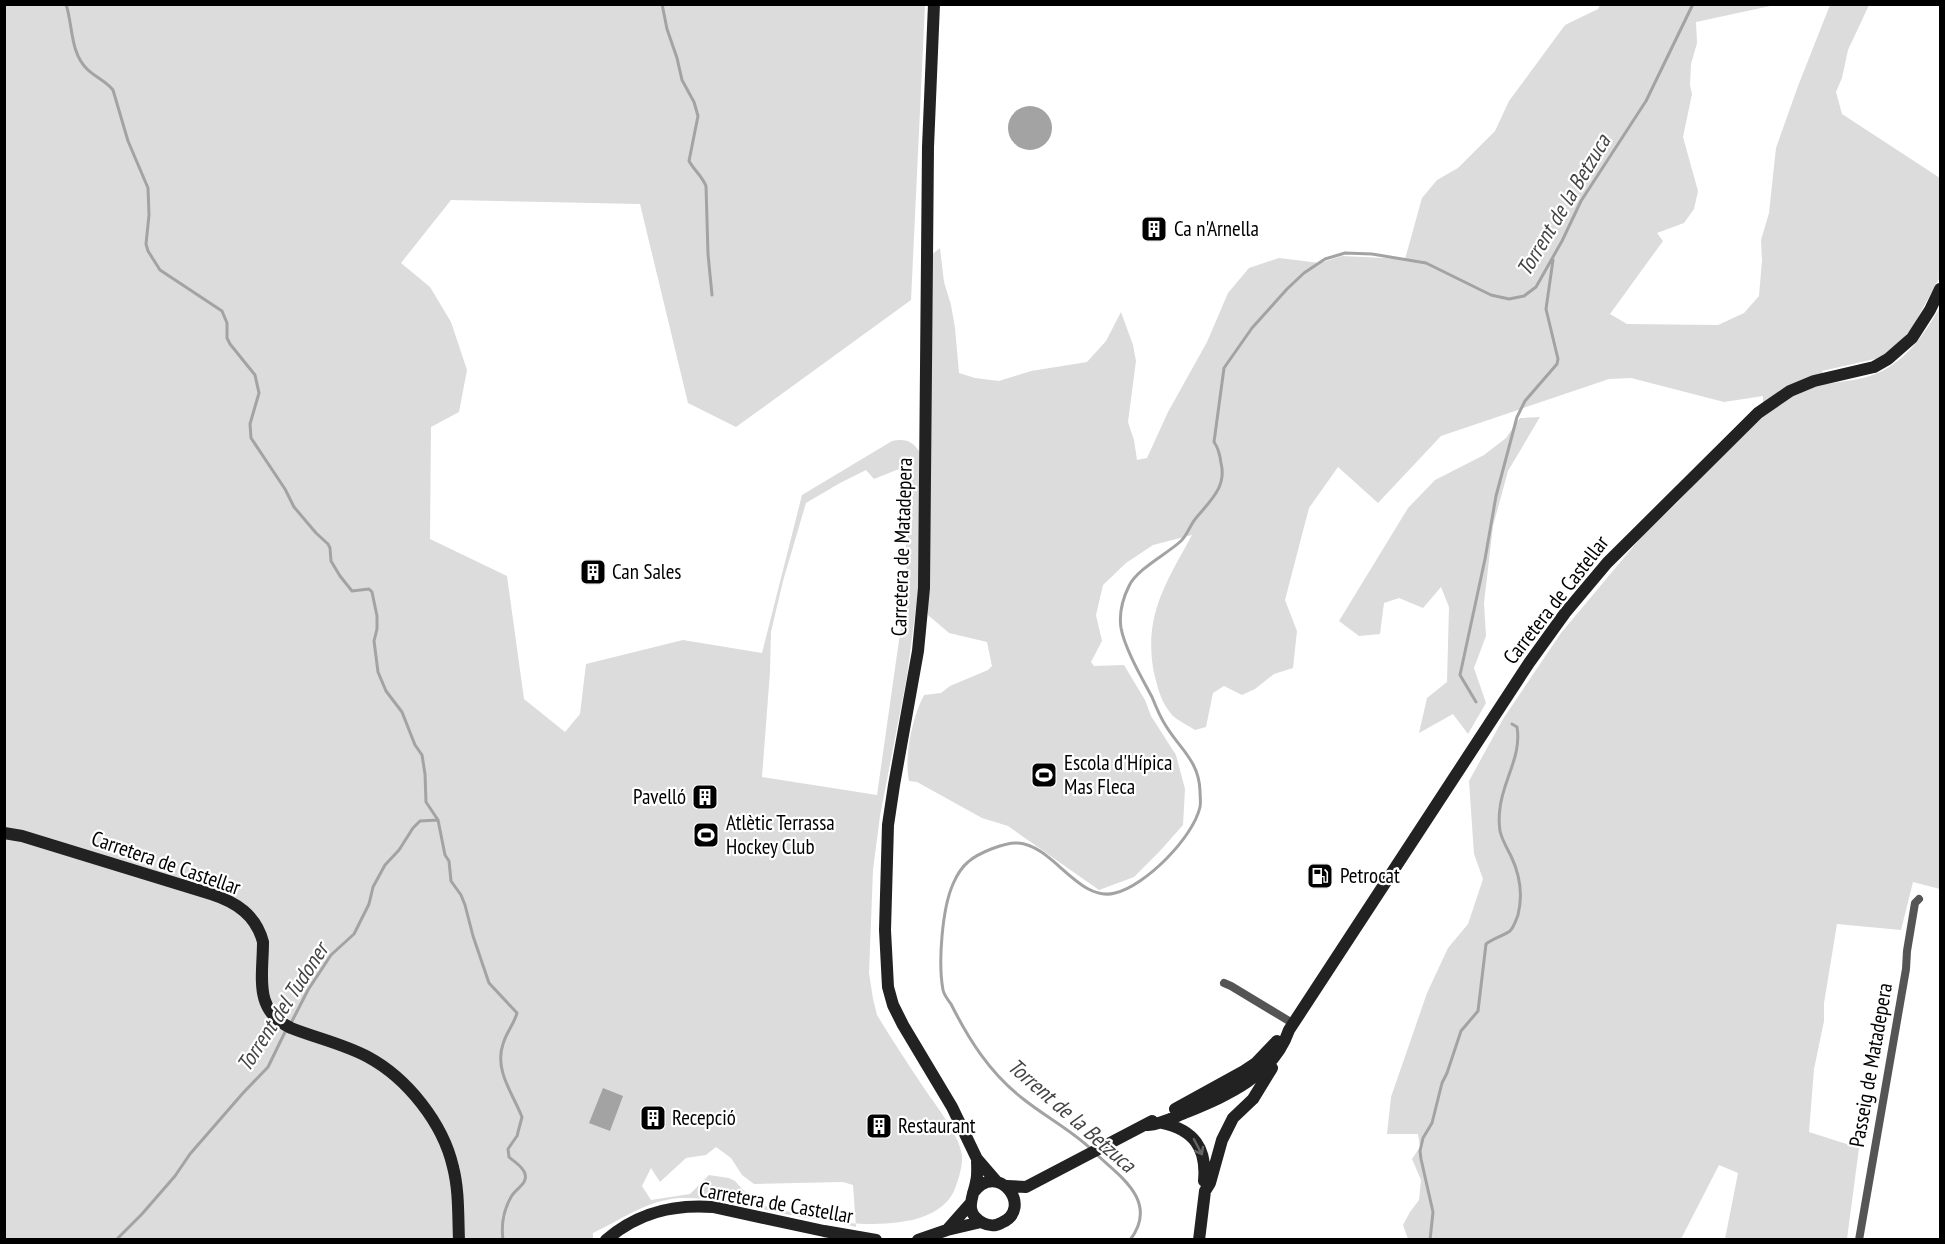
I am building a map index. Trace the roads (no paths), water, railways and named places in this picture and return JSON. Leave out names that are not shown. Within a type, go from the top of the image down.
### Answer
[{"type":"street","name":"Carretera de Matadepera","points":[[934,4],[928,147],[924,588],[918,651],[888,825],[886,968],[893,1005],[903,1026],[952,1107],[977,1159]]},
{"type":"street","name":"Carretera de Castellar","points":[[1148,1125],[1162,1123],[1232,1092],[1256,1077],[1265,1068],[1532,658],[1565,613],[1607,563],[1766,407],[1790,391],[1814,381],[1874,367],[1896,354],[1919,328],[1941,289]]},
{"type":"street","name":"Carretera de Castellar","points":[[4,833],[22,836],[204,892],[238,906],[252,918],[263,942],[262,993],[268,1010],[274,1017],[287,1026],[368,1057],[394,1076],[418,1101],[442,1139],[453,1166],[459,1239]]},
{"type":"street","name":"Passeig de Matadepera","points":[[1859,1239],[1906,969],[1915,903],[1919,899]]},
{"type":"street","points":[[1224,983],[1291,1027]]},
{"type":"street","name":"Carretera de Castellar","points":[[1148,1125],[1154,1119],[1222,1085],[1244,1071],[1291,1027]]},
{"type":"street","points":[[1233,1118],[1253,1099],[1272,1067],[1278,1050]]},
{"type":"street","points":[[1183,1105],[1226,1090],[1232,1092],[1236,1105],[1233,1118],[1222,1140],[1210,1183],[1205,1191]]},
{"type":"street","points":[[1162,1123],[1187,1132],[1202,1151],[1205,1166],[1205,1191],[1199,1239]]},
{"type":"street","points":[[947,1230],[982,1183],[1031,1183],[1148,1125]]},
{"type":"street","points":[[977,1159],[977,1180],[972,1198],[975,1216],[981,1222],[996,1225],[1004,1222],[1010,1217],[1014,1207],[1031,1183]]},
{"type":"street","points":[[977,1159],[1013,1194],[1014,1207]]},
{"type":"street","name":"Carretera de Castellar","points":[[606,1239],[645,1215],[666,1208],[697,1206],[713,1207],[824,1231],[876,1239]]},
{"type":"street","points":[[918,1239],[981,1222]]},
{"type":"waterway","points":[[66,4],[78,55],[87,69],[113,90],[128,141],[148,188],[149,215],[146,244],[148,251],[160,270],[222,311],[227,323],[227,338],[230,344],[255,375],[259,393],[250,424],[251,438],[285,489],[294,507],[328,544],[331,561],[340,576],[352,591],[369,589],[372,592],[377,616],[374,641],[378,672],[386,691],[402,712],[415,745],[422,755],[426,802],[438,820],[445,855],[449,861],[451,881],[465,905],[489,983],[517,1013],[503,1044],[501,1063],[506,1082],[522,1117],[517,1136],[508,1149],[509,1157],[522,1169],[525,1181],[511,1197],[504,1213],[503,1240]]},
{"type":"waterway","points":[[662,4],[682,80],[694,102],[698,116],[689,161],[706,186],[712,295]]},
{"type":"waterway","name":"Torrent de la Betzuca","points":[[1091,1149],[1030,1105],[1000,1078],[973,1043],[945,996],[941,966],[942,936],[949,895],[959,872],[978,855],[1006,844],[1018,843],[1031,846],[1043,853],[1090,890],[1102,894],[1115,893],[1140,881],[1178,846],[1196,819],[1200,807],[1199,781],[1188,756],[1158,712],[1126,645],[1121,628],[1122,606],[1133,580],[1181,541],[1216,493],[1222,479],[1222,472],[1219,452],[1214,442],[1224,368],[1252,328],[1287,289],[1304,273],[1325,259],[1345,253],[1372,254],[1426,263],[1491,295],[1509,299],[1524,296],[1536,287],[1581,201],[1646,101],[1693,4]]},
{"type":"waterway","points":[[1476,702],[1460,675],[1496,496],[1517,417],[1525,401],[1557,364],[1558,359],[1546,309],[1553,260]]},
{"type":"waterway","points":[[1430,1240],[1433,1212],[1421,1159],[1423,1138],[1432,1123],[1442,1083],[1461,1031],[1478,1011],[1486,944],[1513,928],[1520,908],[1518,878],[1514,863],[1502,838],[1499,822],[1502,798],[1517,748],[1517,727],[1512,724]]},
{"type":"waterway","name":"Torrent del Tudoner","points":[[290,1025],[308,990],[331,955],[354,934],[369,904],[373,887],[385,865],[420,821],[438,820]]},
{"type":"waterway","name":"Torrent del Tudoner","points":[[116,1240],[142,1214],[175,1176],[190,1154],[268,1067],[286,1030]]},
{"type":"waterway","name":"Torrent de la Betzuca","points":[[1096,1154],[1125,1181],[1139,1202],[1138,1226],[1130,1240]]},
{"type":"place","name":"Ca n'Arnella","points":[[1154,229]]},
{"type":"place","name":"Can Sales","points":[[593,572]]},
{"type":"place","name":"Escola d'Hípica Mas Fleca","points":[[1044,775]]},
{"type":"place","name":"Pavelló","points":[[705,797]]},
{"type":"place","name":"Atlètic Terrassa Hockey Club","points":[[706,835]]},
{"type":"place","name":"Petrocat","points":[[1320,876]]},
{"type":"place","name":"Recepció","points":[[653,1118]]},
{"type":"place","name":"Restaurant","points":[[879,1126]]}]
